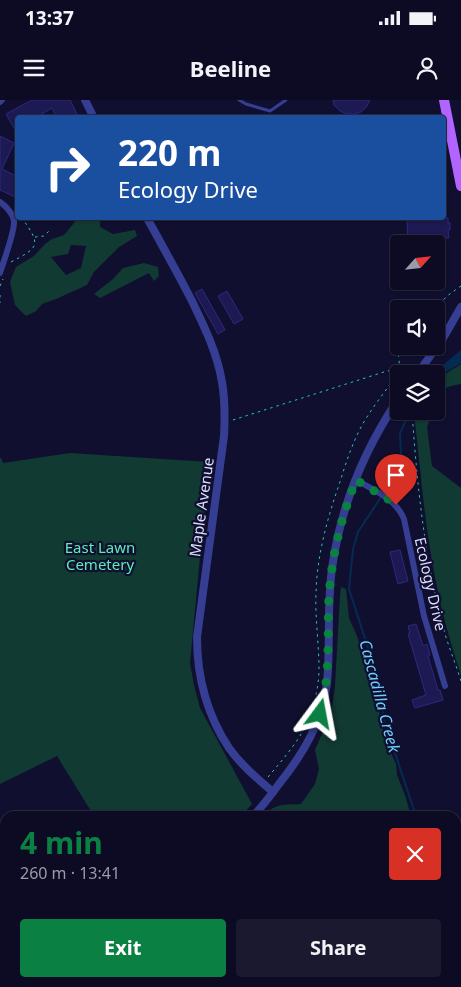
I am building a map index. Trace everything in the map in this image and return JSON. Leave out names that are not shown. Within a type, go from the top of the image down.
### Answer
[{"type":"main road","points":[[444,100],[461,186]]},
{"type":"street","points":[[85,100],[92,115]]},
{"type":"street","points":[[0,202],[11,213],[14,221],[2,276]]},
{"type":"street","name":"Maple Avenue","points":[[149,220],[212,344],[221,376],[225,403],[224,436],[197,638],[197,655],[203,689],[219,729],[230,748],[240,761],[273,792]]},
{"type":"street","points":[[423,365],[442,340],[461,307]]},
{"type":"street","points":[[256,811],[289,772],[315,728],[324,700],[328,670],[329,596],[332,563],[338,531],[356,480],[373,441],[390,411]]},
{"type":"street","name":"Ecology Drive","points":[[356,480],[396,505],[404,519],[424,616],[445,686]]},
{"type":"lane","points":[[239,100],[270,111],[286,100]]},
{"type":"path","points":[[9,264],[32,250],[35,245],[35,237],[23,220]]},
{"type":"path","points":[[35,237],[44,236],[51,229]]},
{"type":"path","points":[[0,286],[2,276]]},
{"type":"path","points":[[443,300],[461,286]]},
{"type":"path","points":[[0,295],[0,303]]},
{"type":"path","points":[[231,421],[390,371]]},
{"type":"path","points":[[413,420],[428,556],[446,636],[461,681]]},
{"type":"green space","points":[[76,220],[100,220],[100,227],[113,234],[135,230],[137,236],[119,247],[94,272],[87,285],[42,304],[36,311],[26,316],[15,305],[10,282],[16,267],[34,256],[52,239],[64,235]],"holes":[[[71,245],[86,246],[81,268],[66,275],[51,257],[68,254]]]},
{"type":"green space","points":[[144,263],[158,267],[159,276],[154,281],[149,273],[100,298],[94,294],[113,279],[123,268]]},
{"type":"green space","points":[[461,364],[461,384],[445,388],[445,375]]},
{"type":"green space","points":[[415,420],[430,420],[427,427],[432,466],[461,488],[461,675],[450,641],[432,562]]},
{"type":"green space","name":"East Lawn Cemetery","points":[[70,453],[209,462],[190,663],[200,708],[252,804],[246,811],[91,811],[57,756],[0,784],[0,458],[3,463]]},
{"type":"green space","points":[[341,587],[346,589],[349,618],[364,658],[372,671],[377,688],[380,720],[396,764],[397,775],[410,811],[269,811],[284,805],[301,804],[315,784],[319,769],[315,750],[332,708],[335,686]]},
{"type":"water","points":[[461,350],[461,363],[445,373],[445,365],[443,365]]},
{"type":"building","points":[[32,100],[70,100],[78,115],[56,115],[52,108],[40,115],[15,115],[15,130],[6,114]]},
{"type":"building","points":[[333,100],[370,100],[361,112],[347,114],[340,111],[334,105]]},
{"type":"building","points":[[0,136],[14,143],[2,169],[15,176],[15,197],[0,190]]},
{"type":"building","points":[[448,218],[448,223],[450,223],[450,230],[448,230],[449,238],[445,238],[445,235],[408,235],[407,220],[446,220]]},
{"type":"building","points":[[202,289],[225,330],[218,334],[195,293]]},
{"type":"building","points":[[227,291],[243,319],[234,324],[218,296]]},
{"type":"building","points":[[400,550],[408,581],[398,584],[390,552]]},
{"type":"building","points":[[416,624],[423,646],[427,644],[430,655],[428,656],[438,690],[440,690],[443,700],[415,708],[412,700],[426,695],[408,634],[410,633],[408,626]]},
{"type":"waterway","name":"Cascadilla Creek","points":[[383,493],[397,471],[401,454],[400,434],[407,420]]},
{"type":"waterway","name":"Cascadilla Creek","points":[[381,497],[358,532],[353,549],[349,589],[381,688],[384,720],[414,811]]},
{"type":"route","points":[[320,714],[327,685],[329,596],[332,563],[338,531],[356,480],[396,505]]}]
